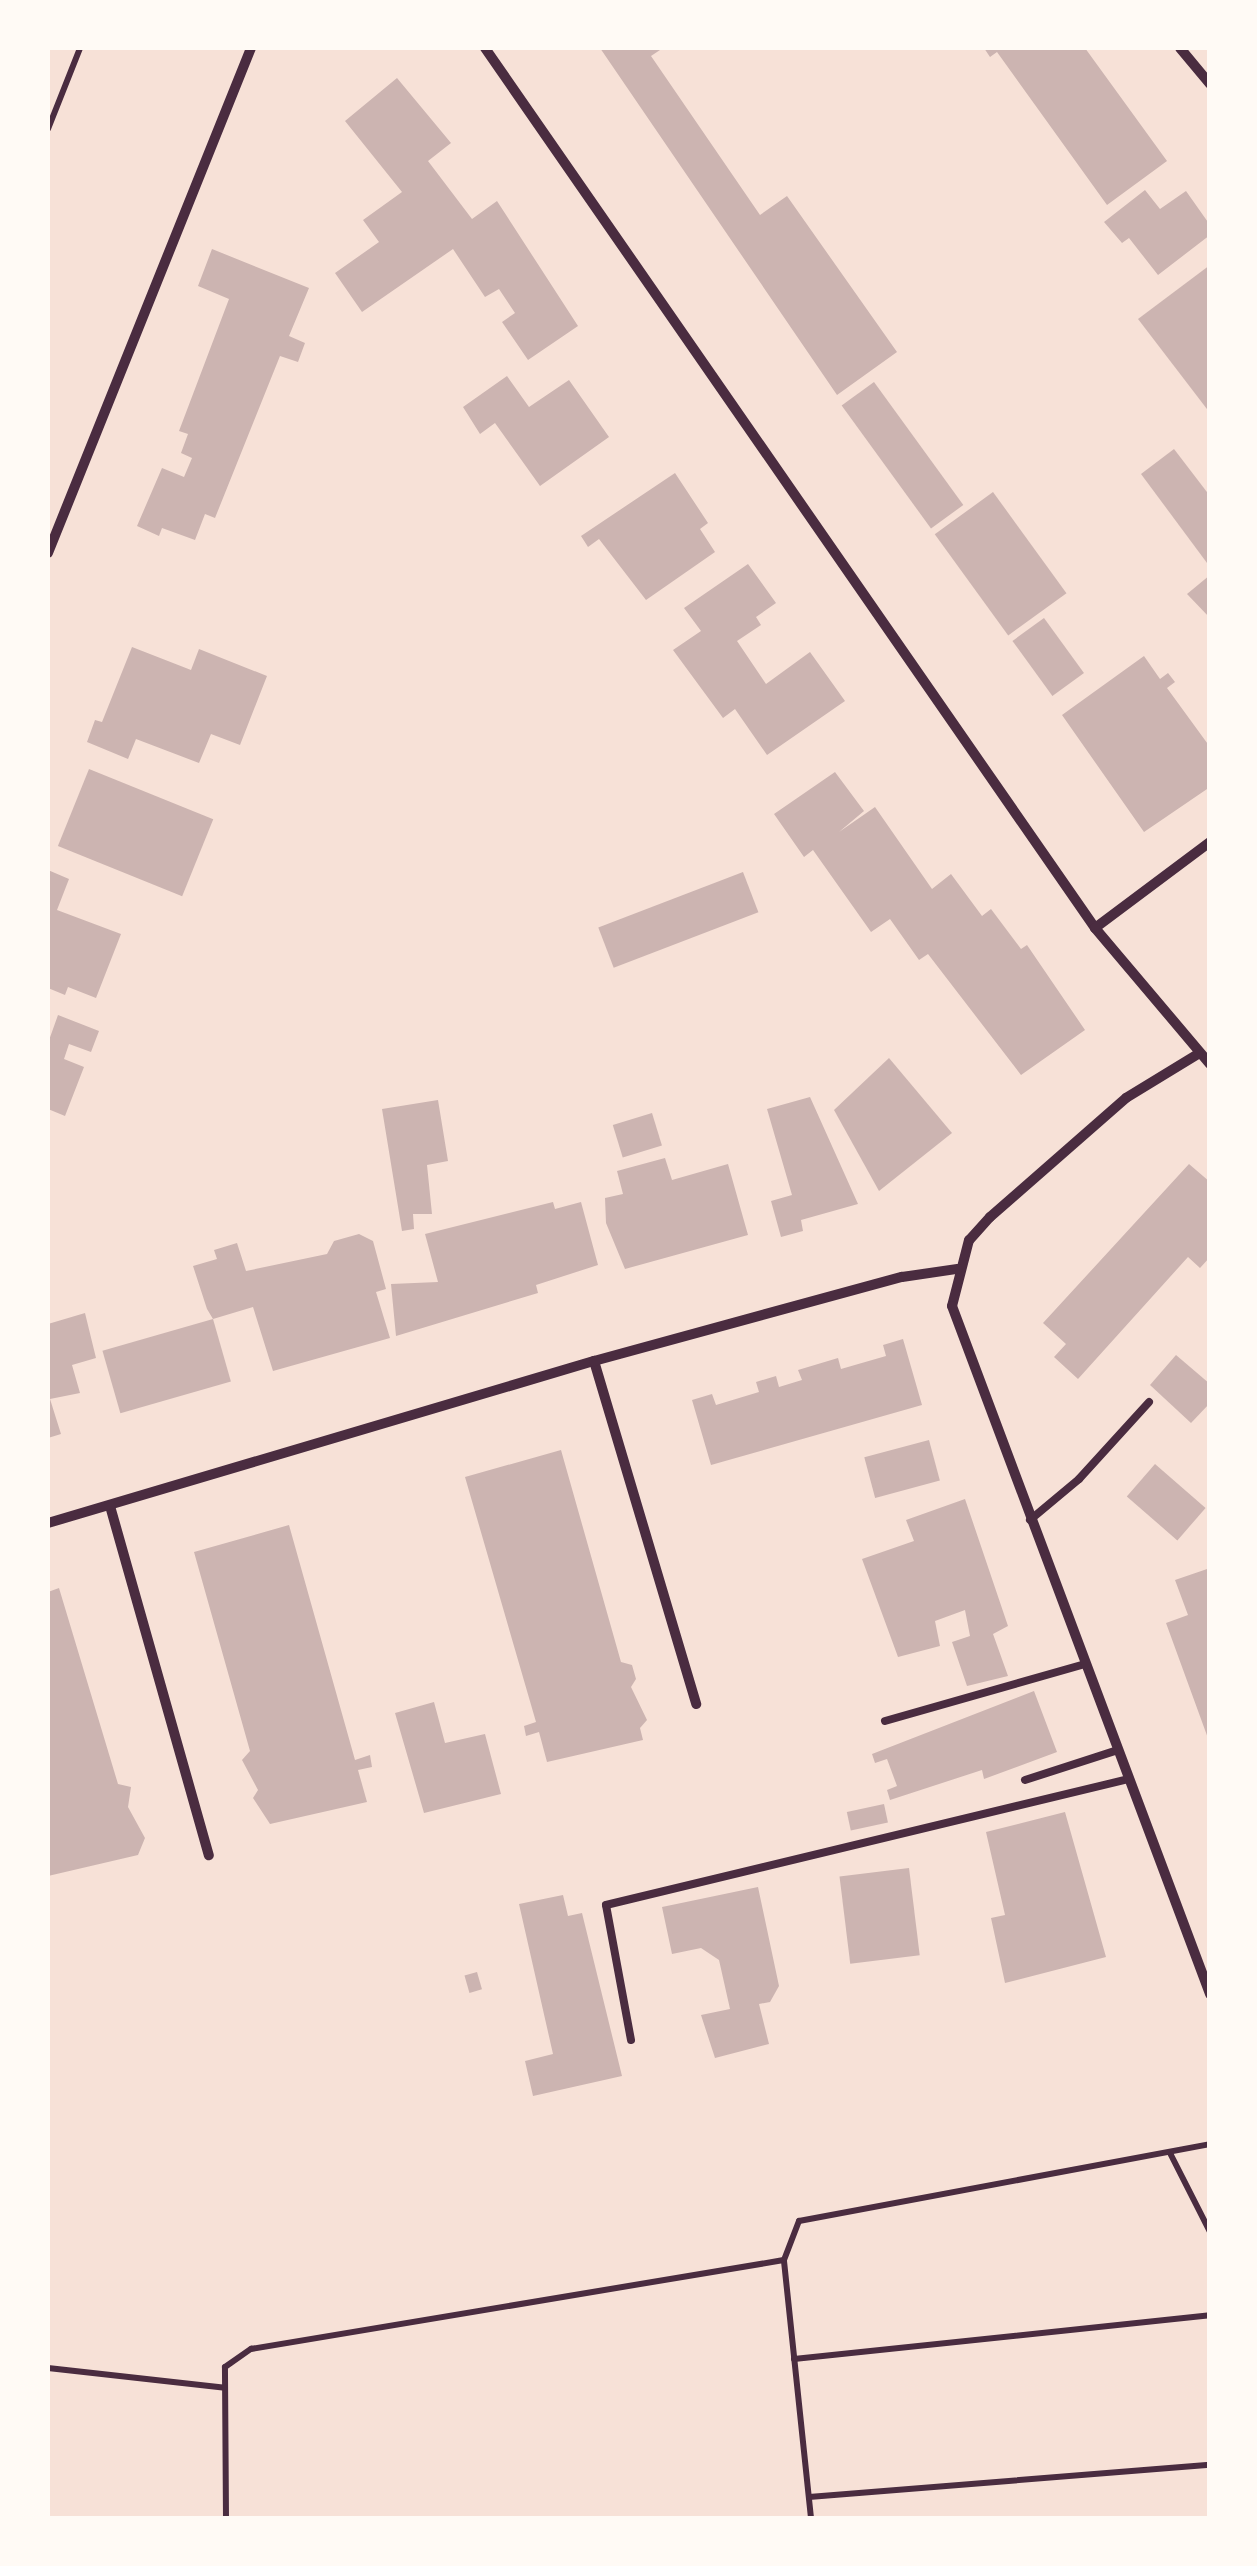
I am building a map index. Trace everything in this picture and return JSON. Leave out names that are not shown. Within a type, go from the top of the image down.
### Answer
[{"type":"street","points":[[48,553],[251,48]]},
{"type":"street","points":[[485,48],[1096,928],[1210,1064]]},
{"type":"street","points":[[1180,48],[1210,84]]},
{"type":"street","points":[[1096,928],[1210,842]]},
{"type":"street","points":[[1198,1054],[1126,1098],[990,1217],[969,1240],[957,1269],[952,1306],[1210,1994]]},
{"type":"street","points":[[48,1523],[594,1361],[902,1277],[957,1269]]},
{"type":"street","points":[[594,1361],[696,1704]]},
{"type":"street","points":[[110,1506],[209,1855]]},
{"type":"lane","points":[[1030,1520],[1079,1480],[1149,1402]]},
{"type":"lane","points":[[885,1721],[1085,1664]]},
{"type":"lane","points":[[1025,1780],[1118,1750]]},
{"type":"lane","points":[[631,2040],[606,1905],[1129,1779]]},
{"type":"path","points":[[48,129],[80,48]]},
{"type":"path","points":[[811,2518],[784,2260],[799,2221],[1210,2144]]},
{"type":"path","points":[[1170,2153],[1210,2232]]},
{"type":"path","points":[[226,2518],[225,2367],[251,2349],[784,2260]]},
{"type":"path","points":[[794,2359],[1210,2315]]},
{"type":"path","points":[[48,2368],[225,2388]]},
{"type":"path","points":[[809,2497],[1210,2466]]},
{"type":"building","points":[[600,48],[663,48],[651,56],[760,215],[787,196],[897,352],[837,395]]},
{"type":"building","points":[[984,48],[1085,48],[1167,161],[1107,205],[997,52],[990,57]]},
{"type":"building","points":[[397,78],[451,143],[428,161],[472,219],[497,201],[578,326],[528,360],[502,322],[515,313],[499,289],[485,297],[453,249],[362,312],[335,273],[379,242],[363,220],[402,192],[345,121]]},
{"type":"building","points":[[1145,190],[1160,209],[1186,191],[1210,225],[1210,235],[1158,275],[1129,238],[1122,243],[1104,222]]},
{"type":"building","points":[[212,249],[309,288],[289,336],[305,343],[298,362],[280,356],[215,518],[205,514],[195,540],[162,528],[159,536],[137,526],[162,468],[184,477],[192,458],[181,453],[188,434],[179,431],[229,299],[198,286]]},
{"type":"building","points":[[1210,265],[1210,413],[1138,319]]},
{"type":"building","points":[[507,376],[529,407],[569,380],[609,437],[540,486],[495,423],[480,434],[463,407]]},
{"type":"building","points":[[874,382],[963,505],[931,528],[842,406]]},
{"type":"building","points":[[1174,449],[1210,496],[1210,567],[1141,474]]},
{"type":"building","points":[[675,473],[708,523],[700,529],[715,552],[646,600],[599,539],[588,547],[581,536]]},
{"type":"building","points":[[993,492],[1066,593],[1008,635],[935,534]]},
{"type":"building","points":[[748,564],[776,603],[756,617],[761,625],[737,641],[766,684],[810,652],[845,701],[767,755],[735,709],[723,718],[673,650],[701,631],[684,608]]},
{"type":"building","points":[[1210,575],[1210,618],[1187,594]]},
{"type":"building","points":[[1044,618],[1084,673],[1052,696],[1012,641]]},
{"type":"building","points":[[132,647],[191,670],[199,649],[267,676],[240,745],[211,734],[199,763],[136,739],[128,759],[87,742],[95,720],[102,722]]},
{"type":"building","points":[[1144,656],[1160,679],[1168,673],[1175,682],[1167,688],[1210,747],[1210,787],[1144,832],[1062,715]]},
{"type":"building","points":[[89,769],[213,819],[182,896],[58,846]]},
{"type":"building","points":[[835,772],[864,811],[839,832],[875,807],[932,889],[951,874],[982,916],[991,909],[1021,949],[1027,945],[1085,1030],[1021,1075],[928,954],[919,960],[890,919],[871,932],[813,850],[804,857],[774,814]]},
{"type":"building","points":[[48,870],[69,879],[57,910],[121,934],[96,998],[68,987],[65,995],[48,988]]},
{"type":"building","points":[[743,872],[758,912],[614,968],[598,928]]},
{"type":"building","points":[[58,1015],[99,1031],[91,1052],[69,1044],[64,1059],[84,1067],[65,1116],[48,1109],[48,1043]]},
{"type":"building","points":[[889,1058],[952,1133],[879,1191],[834,1110]]},
{"type":"building","points":[[810,1097],[858,1204],[801,1220],[803,1231],[781,1237],[771,1201],[792,1195],[767,1109]]},
{"type":"building","points":[[438,1100],[448,1161],[427,1165],[432,1214],[413,1214],[414,1229],[402,1231],[382,1109]]},
{"type":"building","points":[[652,1113],[662,1146],[623,1158],[613,1125]]},
{"type":"building","points":[[665,1158],[672,1180],[728,1164],[748,1235],[625,1269],[606,1223],[605,1198],[623,1194],[617,1171]]},
{"type":"building","points":[[1189,1164],[1210,1182],[1210,1257],[1200,1268],[1188,1257],[1078,1379],[1054,1357],[1066,1344],[1043,1323]]},
{"type":"building","points":[[553,1202],[555,1209],[581,1202],[598,1265],[536,1285],[538,1293],[396,1336],[391,1284],[438,1282],[425,1234]]},
{"type":"building","points":[[359,1234],[373,1241],[386,1289],[376,1292],[390,1338],[273,1371],[253,1307],[213,1319],[207,1309],[193,1266],[217,1259],[214,1250],[237,1243],[246,1271],[327,1254],[334,1241]]},
{"type":"building","points":[[85,1313],[96,1358],[72,1365],[80,1393],[50,1399],[61,1434],[48,1438],[48,1324]]},
{"type":"building","points":[[213,1319],[231,1381],[120,1413],[102,1351]]},
{"type":"building","points":[[903,1339],[922,1405],[711,1465],[692,1400],[712,1394],[716,1405],[759,1392],[756,1382],[776,1376],[779,1387],[802,1380],[798,1370],[838,1358],[841,1369],[886,1356],[883,1345]]},
{"type":"building","points":[[1176,1355],[1210,1384],[1210,1403],[1191,1423],[1150,1385]]},
{"type":"building","points":[[929,1440],[940,1481],[875,1498],[864,1457]]},
{"type":"building","points":[[561,1450],[621,1662],[632,1665],[636,1679],[631,1687],[647,1720],[640,1728],[643,1740],[547,1762],[539,1732],[526,1736],[524,1726],[536,1722],[465,1477]]},
{"type":"building","points":[[1155,1464],[1206,1508],[1177,1540],[1127,1496]]},
{"type":"building","points":[[965,1499],[1008,1626],[993,1634],[1008,1676],[967,1686],[952,1642],[970,1636],[965,1610],[935,1621],[940,1646],[898,1657],[862,1559],[914,1541],[906,1520]]},
{"type":"building","points":[[289,1525],[355,1760],[370,1755],[372,1767],[358,1770],[367,1802],[270,1824],[253,1798],[258,1790],[242,1760],[250,1751],[194,1552]]},
{"type":"building","points":[[1210,1568],[1209,1741],[1166,1623],[1188,1615],[1175,1580]]},
{"type":"building","points":[[59,1588],[118,1784],[131,1787],[128,1807],[145,1838],[138,1855],[48,1876],[48,1592]]},
{"type":"building","points":[[1034,1691],[1057,1752],[984,1779],[982,1770],[890,1800],[887,1790],[897,1786],[887,1759],[875,1763],[872,1754]]},
{"type":"building","points":[[434,1702],[445,1743],[485,1734],[501,1794],[424,1813],[395,1713]]},
{"type":"building","points":[[884,1804],[888,1823],[851,1830],[847,1812]]},
{"type":"building","points":[[1065,1812],[1106,1957],[1005,1983],[991,1918],[1005,1915],[986,1832]]},
{"type":"building","points":[[909,1868],[920,1955],[850,1964],[840,1877]]},
{"type":"building","points":[[758,1887],[779,1986],[770,2002],[759,2004],[769,2044],[715,2058],[701,2015],[730,2009],[719,1960],[701,1948],[672,1954],[662,1907]]},
{"type":"building","points":[[563,1895],[568,1916],[582,1913],[622,2076],[533,2096],[525,2061],[553,2054],[519,1904]]},
{"type":"building","points":[[477,1972],[482,1989],[469,1993],[465,1976]]}]
